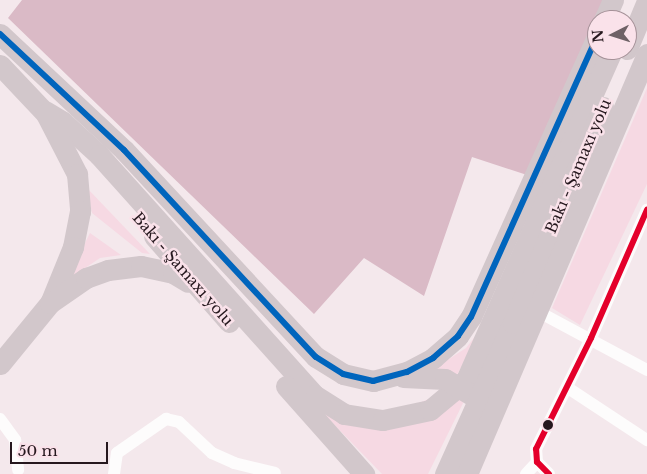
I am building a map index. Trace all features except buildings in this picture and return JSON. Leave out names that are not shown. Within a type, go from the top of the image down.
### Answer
[{"type":"highway","name":"Bakı - Şamaxı yolu","points":[[637,25],[647,1]]},
{"type":"highway","points":[[7,41],[124,150],[316,356],[343,374],[358,380],[431,377],[457,384],[468,391],[480,414],[478,449]]},
{"type":"highway","name":"Bakı - Şamaxı yolu","points":[[467,474],[647,54]]},
{"type":"highway","points":[[388,379],[422,365],[440,354],[471,317],[587,58]]},
{"type":"highway","points":[[45,111],[63,122],[99,155],[314,394],[330,406],[357,418],[402,418],[430,410],[466,380],[608,60]]},
{"type":"highway","name":"Bakı - Şamaxı yolu","points":[[445,474],[513,323],[622,60]]},
{"type":"highway","name":"Bakı - Şamaxı yolu","points":[[1,65],[45,111],[357,472]]},
{"type":"highway","points":[[45,111],[77,174],[80,211],[73,247],[50,303]]},
{"type":"highway","points":[[0,364],[50,303],[71,287],[97,274],[141,266],[173,273],[201,290]]},
{"type":"street","points":[[550,474],[537,462],[536,449],[568,388],[642,234],[647,210]]},
{"type":"street","points":[[537,311],[591,338],[647,370]]},
{"type":"street","points":[[568,388],[647,440]]},
{"type":"street","points":[[0,419],[15,440],[18,470]]},
{"type":"street","points":[[114,474],[117,453],[166,419],[178,422],[212,453],[234,464],[278,474]]},
{"type":"street","points":[[526,474],[537,462]]},
{"type":"shaded area","points":[[22,0],[604,0],[600,10],[587,10],[587,39],[527,175],[472,157],[424,296],[364,258],[314,314],[8,18]]},
{"type":"shaded area","points":[[647,88],[647,184],[580,325],[552,308]]},
{"type":"shaded area","points":[[87,188],[150,254],[142,253],[92,213]]},
{"type":"shaded area","points":[[90,233],[121,255],[100,258],[66,281]]},
{"type":"shaded area","points":[[481,329],[457,375],[435,368],[466,348]]},
{"type":"shaded area","points":[[474,381],[428,474],[382,474],[322,412],[361,426]]},
{"type":"transit line","points":[[0,34],[124,150],[316,357],[343,374],[373,381],[407,372],[433,358],[458,336],[471,317],[587,58]]},
{"type":"transit line","points":[[549,474],[537,462],[536,449],[591,338],[647,210]]}]
